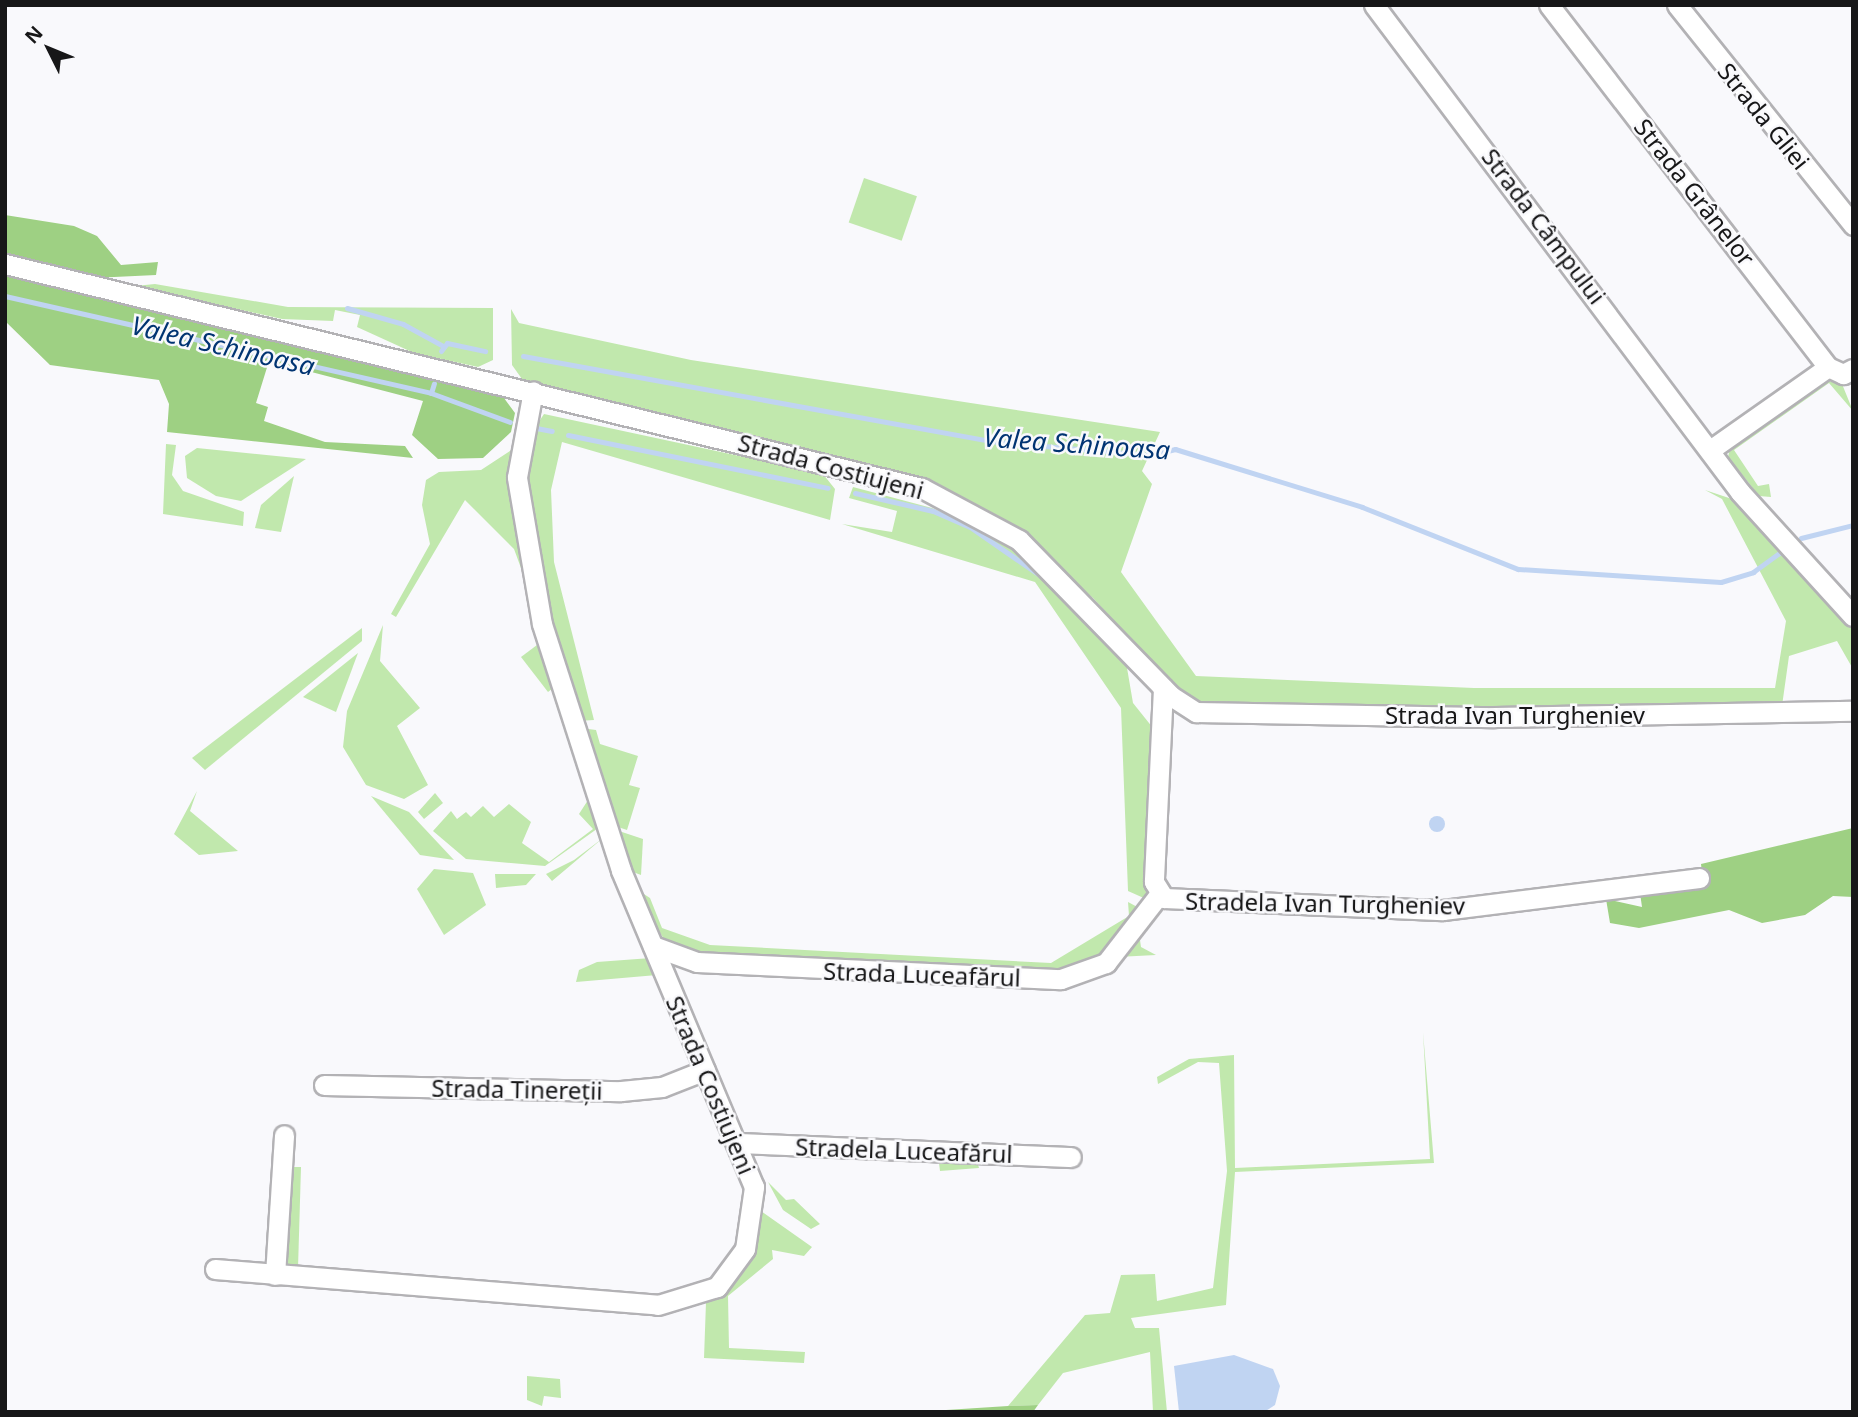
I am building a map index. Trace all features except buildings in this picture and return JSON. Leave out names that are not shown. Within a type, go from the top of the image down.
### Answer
[{"type":"street","name":"Strada Câmpului","points":[[1374,5],[1740,492],[1853,616]]},
{"type":"street","name":"Strada Grânelor","points":[[1549,5],[1841,370]]},
{"type":"street","name":"Strada Gliei","points":[[1677,5],[1853,225]]},
{"type":"street","name":"Strada Costiujeni","points":[[5,264],[846,465],[968,509],[1006,530],[1059,576],[1179,703]]},
{"type":"street","points":[[1710,450],[1841,370]]},
{"type":"street","name":"Strada Costiujeni","points":[[215,1269],[658,1305],[701,1297],[726,1278],[745,1249],[753,1219],[754,1187],[610,838],[532,584],[516,477],[533,391]]},
{"type":"street","name":"Stradela Ivan Turgheniev","points":[[1163,688],[1157,733],[1158,896],[1443,910],[1699,878]]},
{"type":"street","name":"Strada Ivan Turgheniev","points":[[1179,703],[1225,715],[1853,711]]},
{"type":"street","name":"Strada Luceafărul","points":[[653,946],[697,962],[1061,979],[1106,962],[1158,896]]},
{"type":"street","name":"Strada Tinereții","points":[[324,1085],[621,1091],[662,1087],[705,1070]]},
{"type":"street","points":[[275,1275],[284,1135]]},
{"type":"street","name":"Stradela Luceafărul","points":[[737,1143],[1070,1157]]},
{"type":"green space","points":[[864,178],[917,196],[902,241],[849,222]]},
{"type":"green space","points":[[5,215],[74,226],[97,236],[121,265],[158,262],[156,275],[93,278],[5,256]]},
{"type":"green space","points":[[5,273],[501,394],[515,413],[511,432],[483,458],[438,459],[412,435],[423,401],[269,361],[256,403],[268,407],[264,421],[325,442],[405,446],[413,458],[167,432],[169,404],[159,380],[50,365],[5,321]]},
{"type":"green space","points":[[155,284],[288,307],[493,308],[493,360],[478,367],[414,353],[357,327],[360,315],[335,310],[333,321],[282,319],[135,286]]},
{"type":"green space","points":[[511,309],[519,323],[691,360],[1160,432],[1142,471],[1152,484],[1121,572],[1196,676],[1474,688],[1775,688],[1786,621],[1722,499],[1705,490],[1735,500],[1853,630],[1853,669],[1837,641],[1789,656],[1782,706],[1220,710],[1183,697],[1093,598],[979,508],[887,470],[522,379],[512,365]]},
{"type":"green space","points":[[1822,380],[1842,384],[1853,411],[1829,383],[1734,450],[1758,486],[1769,484],[1771,497],[1759,496],[1728,457],[1731,444]]},
{"type":"green space","points":[[544,414],[823,474],[835,489],[830,520],[562,442],[551,490],[554,562],[594,720],[578,721],[548,620],[526,489],[532,432]]},
{"type":"green space","points":[[166,444],[176,445],[172,475],[183,491],[244,512],[243,526],[163,514]]},
{"type":"green space","points":[[197,448],[306,459],[241,501],[216,496],[187,478],[185,456]]},
{"type":"green space","points":[[513,449],[509,479],[525,579],[514,549],[465,500],[396,617],[391,614],[430,544],[422,505],[426,480],[439,472],[481,470]]},
{"type":"green space","points":[[294,476],[281,532],[255,528],[261,505]]},
{"type":"green space","points":[[853,487],[932,508],[1005,543],[1126,662],[1133,703],[1153,728],[1146,899],[1128,891],[1121,708],[1035,582],[842,524],[892,532],[897,511],[849,498]]},
{"type":"green space","points":[[383,625],[380,661],[420,708],[397,726],[428,785],[404,799],[366,785],[343,747],[347,711]]},
{"type":"green space","points":[[362,628],[362,641],[205,770],[192,758]]},
{"type":"green space","points":[[541,642],[557,685],[548,692],[521,657]]},
{"type":"green space","points":[[358,653],[336,712],[303,697]]},
{"type":"green space","points":[[581,728],[596,730],[600,744],[638,756],[629,785],[640,788],[627,830],[609,824]]},
{"type":"green space","points":[[197,791],[190,811],[238,851],[199,855],[174,834]]},
{"type":"green space","points":[[435,793],[443,803],[424,819],[418,812]]},
{"type":"green space","points":[[371,796],[409,812],[454,860],[420,855]]},
{"type":"green space","points":[[590,797],[601,826],[545,866],[466,859],[433,831],[451,811],[457,819],[466,812],[471,817],[483,806],[494,817],[509,804],[531,822],[522,843],[549,862],[593,829],[579,814]]},
{"type":"green space","points":[[610,828],[643,839],[641,875],[633,872]]},
{"type":"green space","points":[[1853,828],[1853,897],[1833,896],[1805,915],[1762,923],[1729,910],[1639,928],[1610,923],[1606,899],[1642,907],[1640,893],[1703,882],[1701,864]]},
{"type":"green space","points":[[603,838],[552,881],[546,874],[574,860]]},
{"type":"green space","points":[[434,869],[473,873],[486,905],[444,935],[417,889]]},
{"type":"green space","points":[[495,874],[536,874],[526,885],[496,888]]},
{"type":"green space","points":[[633,887],[650,898],[662,928],[710,945],[1051,963],[1129,916],[1128,902],[1143,910],[1108,955],[1073,973],[707,960],[665,941]]},
{"type":"green space","points":[[1139,933],[1141,947],[1156,955],[1117,957]]},
{"type":"green space","points":[[651,958],[657,975],[576,982],[579,970],[597,962]]},
{"type":"green space","points":[[1423,1032],[1434,1163],[1235,1172],[1226,1305],[1131,1318],[1135,1328],[1159,1328],[1167,1412],[1153,1412],[1150,1352],[1063,1373],[1038,1405],[1008,1406],[1085,1315],[1110,1313],[1121,1275],[1155,1274],[1157,1301],[1213,1288],[1227,1171],[1219,1063],[1198,1062],[1158,1084],[1157,1077],[1189,1059],[1234,1055],[1235,1168],[1430,1159]]},
{"type":"green space","points":[[859,1155],[976,1157],[979,1168],[940,1171],[939,1163]]},
{"type":"green space","points":[[288,1167],[301,1167],[298,1268],[283,1266]]},
{"type":"green space","points":[[768,1182],[786,1200],[794,1199],[820,1224],[811,1229],[783,1210]]},
{"type":"green space","points":[[758,1209],[812,1247],[804,1256],[772,1250],[773,1259],[728,1296],[729,1348],[805,1352],[804,1363],[704,1358],[706,1302],[721,1292]]},
{"type":"green space","points":[[527,1376],[560,1379],[561,1398],[544,1396],[542,1406],[527,1400]]},
{"type":"green space","points":[[1038,1405],[1033,1412],[915,1412],[1008,1406]]},
{"type":"water","points":[[1437,816],[1443,818],[1443,830],[1437,832],[1431,830],[1429,824],[1431,818]]},
{"type":"water","points":[[1234,1355],[1273,1369],[1280,1386],[1275,1405],[1264,1412],[1179,1412],[1174,1366]]},
{"type":"waterway","name":"Valea Schinoasa","points":[[5,296],[431,393],[434,383]]},
{"type":"waterway","points":[[347,308],[403,324],[443,346]]},
{"type":"waterway","name":"Valea Schinoasa","points":[[441,351],[447,343],[485,351]]},
{"type":"waterway","name":"Valea Schinoasa","points":[[523,356],[998,442],[1151,455],[1175,449],[1362,507],[1518,569],[1721,582],[1753,572],[1779,553]]},
{"type":"waterway","points":[[431,393],[510,422]]},
{"type":"waterway","points":[[536,428],[552,431]]},
{"type":"waterway","points":[[568,435],[828,488]]},
{"type":"waterway","points":[[855,493],[933,511],[970,527],[1045,579]]},
{"type":"waterway","name":"Valea Schinoasa","points":[[1801,538],[1853,525]]}]
